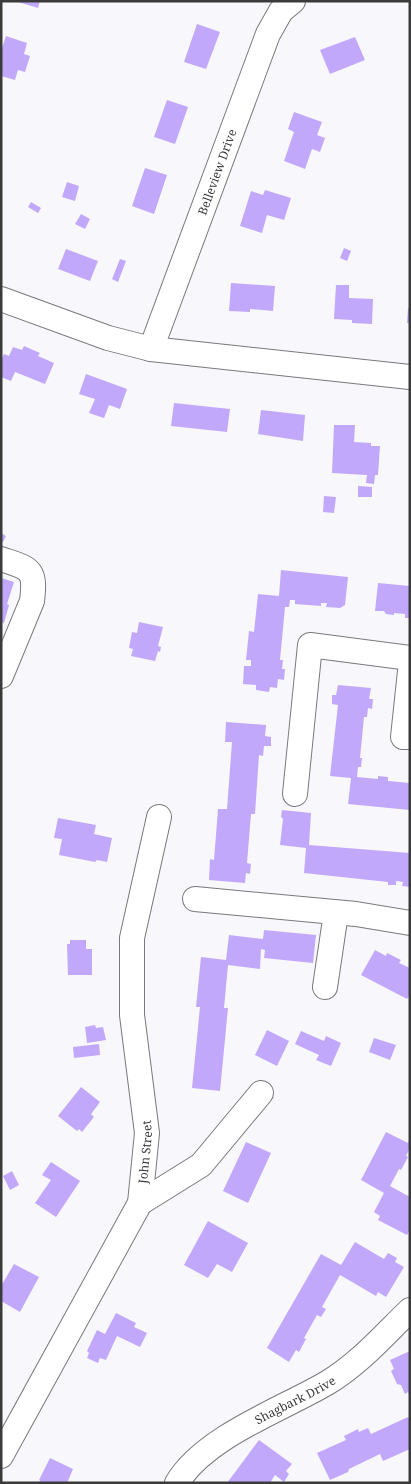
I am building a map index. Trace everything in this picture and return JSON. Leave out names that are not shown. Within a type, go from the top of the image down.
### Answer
[{"type":"street","name":"Belleview Drive","points":[[151,349],[268,34],[281,11],[293,1]]},
{"type":"street","points":[[1,299],[108,338],[151,349],[410,377]]},
{"type":"street","points":[[1,559],[28,570],[33,590],[32,601],[1,676]]},
{"type":"street","points":[[295,794],[310,645],[410,658]]},
{"type":"street","points":[[410,671],[403,737],[410,738]]},
{"type":"street","name":"John Street","points":[[1,1456],[140,1203],[147,1133],[132,1015],[132,938],[159,817]]},
{"type":"street","points":[[195,899],[356,914],[410,923]]},
{"type":"street","points":[[325,987],[336,913]]},
{"type":"street","points":[[140,1203],[201,1165],[261,1093]]},
{"type":"street","name":"Shagbark Drive","points":[[177,1483],[195,1460],[217,1444],[328,1382],[354,1364],[410,1310]]},
{"type":"building","points":[[15,1],[40,1],[38,8]]},
{"type":"building","points":[[197,24],[220,32],[206,69],[184,62]]},
{"type":"building","points":[[6,36],[27,43],[24,54],[30,56],[25,72],[18,70],[15,80],[1,76],[1,51]]},
{"type":"building","points":[[355,37],[365,60],[330,74],[320,50]]},
{"type":"building","points":[[167,100],[188,107],[175,144],[154,137]]},
{"type":"building","points":[[294,112],[322,122],[317,135],[325,138],[320,152],[312,149],[305,169],[284,161],[294,132],[288,129]]},
{"type":"building","points":[[145,168],[167,175],[154,214],[132,206]]},
{"type":"building","points":[[67,182],[79,186],[75,201],[62,197]]},
{"type":"building","points":[[265,190],[291,198],[284,220],[267,215],[262,233],[240,226],[251,191],[263,195]]},
{"type":"building","points":[[31,202],[41,208],[38,213],[28,207]]},
{"type":"building","points":[[81,214],[90,219],[85,229],[75,224]]},
{"type":"building","points":[[344,248],[351,251],[347,261],[340,258]]},
{"type":"building","points":[[66,249],[98,261],[90,281],[58,269]]},
{"type":"building","points":[[120,259],[126,261],[118,282],[112,279]]},
{"type":"building","points":[[231,283],[275,286],[273,311],[250,309],[250,312],[229,311]]},
{"type":"building","points":[[336,285],[349,285],[349,298],[373,299],[372,324],[352,323],[352,320],[334,319]]},
{"type":"building","points":[[408,308],[410,308],[410,323],[407,323]]},
{"type":"building","points":[[24,346],[40,353],[38,356],[54,363],[45,384],[15,372],[11,381],[1,377],[1,360],[4,354],[9,356],[13,347],[22,350]]},
{"type":"building","points":[[86,374],[127,389],[120,409],[109,405],[104,418],[89,413],[95,399],[79,394]]},
{"type":"building","points":[[174,403],[230,409],[227,432],[171,426]]},
{"type":"building","points":[[261,410],[305,415],[303,441],[258,434]]},
{"type":"building","points":[[334,425],[355,425],[354,442],[371,443],[371,446],[380,446],[378,475],[375,475],[374,484],[366,483],[367,475],[332,473]]},
{"type":"building","points":[[358,486],[372,487],[372,497],[358,497]]},
{"type":"building","points":[[324,496],[336,497],[334,513],[323,512]]},
{"type":"building","points":[[1,533],[6,536],[3,542],[1,541]]},
{"type":"building","points":[[281,570],[348,577],[345,605],[340,608],[326,607],[327,603],[321,603],[321,606],[295,604],[295,600],[290,600],[289,607],[285,607],[280,660],[283,660],[282,669],[285,669],[284,680],[278,679],[277,688],[270,687],[269,692],[256,690],[256,685],[243,684],[244,666],[251,666],[251,660],[246,660],[249,631],[254,632],[258,594],[279,596]]},
{"type":"building","points":[[1,578],[14,582],[7,604],[9,605],[4,623],[1,622]]},
{"type":"building","points":[[378,583],[410,586],[410,618],[405,618],[405,614],[394,613],[394,615],[386,614],[384,611],[375,611]]},
{"type":"building","points":[[139,622],[163,627],[158,646],[161,647],[160,652],[158,651],[155,661],[131,656],[133,649],[129,648],[132,632],[137,633]]},
{"type":"building","points":[[338,685],[371,688],[369,699],[373,699],[372,709],[368,708],[367,717],[364,717],[360,758],[362,758],[361,767],[358,767],[357,777],[378,779],[378,776],[388,777],[388,781],[410,783],[410,810],[348,804],[351,778],[330,776],[338,705],[332,704],[332,695],[336,695]]},
{"type":"building","points":[[226,722],[266,725],[265,736],[271,737],[271,746],[264,746],[263,756],[259,755],[255,814],[251,814],[247,863],[251,864],[250,874],[246,873],[245,883],[209,880],[210,859],[214,860],[218,809],[227,809],[232,742],[225,742]]},
{"type":"building","points":[[282,810],[311,813],[309,845],[410,853],[410,887],[402,886],[403,882],[396,881],[396,885],[388,885],[388,882],[304,873],[306,848],[280,845],[283,819],[281,817]]},
{"type":"building","points":[[58,818],[96,825],[94,834],[112,838],[107,862],[97,860],[95,862],[59,855],[62,839],[54,838]]},
{"type":"building","points":[[264,930],[316,935],[313,963],[264,958],[265,950],[261,949],[260,969],[228,965],[224,1008],[228,1008],[220,1091],[192,1088],[200,1007],[196,1007],[201,957],[226,960],[229,935],[263,939]]},
{"type":"building","points":[[70,940],[86,940],[86,949],[92,949],[92,975],[68,975],[67,944],[70,944]]},
{"type":"building","points":[[375,950],[386,956],[387,953],[401,960],[399,963],[410,968],[410,995],[407,999],[361,975]]},
{"type":"building","points":[[95,1025],[96,1028],[103,1027],[106,1040],[87,1043],[85,1027]]},
{"type":"building","points":[[267,1030],[289,1041],[277,1066],[255,1055]]},
{"type":"building","points":[[301,1031],[324,1041],[326,1036],[341,1043],[331,1066],[316,1060],[319,1055],[295,1044]]},
{"type":"building","points":[[374,1038],[396,1045],[390,1060],[369,1052]]},
{"type":"building","points":[[99,1044],[100,1055],[74,1058],[73,1047]]},
{"type":"building","points":[[81,1087],[100,1102],[91,1114],[94,1117],[82,1132],[79,1129],[77,1131],[58,1116]]},
{"type":"building","points":[[386,1132],[408,1143],[410,1139],[410,1148],[406,1156],[408,1157],[390,1186],[410,1197],[410,1230],[407,1235],[378,1220],[380,1216],[374,1212],[384,1193],[361,1180]]},
{"type":"building","points":[[246,1142],[271,1153],[248,1203],[223,1191]]},
{"type":"building","points":[[51,1162],[80,1181],[56,1217],[35,1203],[51,1180],[42,1175]]},
{"type":"building","points":[[12,1171],[19,1185],[10,1190],[3,1176]]},
{"type":"building","points":[[208,1221],[248,1243],[232,1272],[217,1264],[208,1278],[184,1265]]},
{"type":"building","points":[[355,1242],[384,1259],[388,1253],[397,1258],[395,1262],[404,1267],[386,1297],[378,1292],[376,1296],[340,1275],[322,1307],[326,1309],[321,1317],[317,1315],[304,1338],[306,1339],[299,1352],[296,1350],[289,1362],[267,1348],[321,1254],[341,1265]]},
{"type":"building","points":[[14,1264],[39,1277],[20,1312],[1,1301],[1,1286]]},
{"type":"building","points":[[116,1313],[136,1323],[134,1327],[147,1333],[140,1347],[117,1336],[106,1360],[100,1358],[98,1363],[87,1358],[89,1353],[87,1351],[97,1330],[105,1334]]},
{"type":"building","points":[[410,1351],[410,1396],[408,1392],[405,1394],[401,1385],[397,1384],[391,1371],[394,1369],[390,1360]]},
{"type":"building","points":[[408,1417],[410,1420],[410,1449],[383,1461],[380,1454],[330,1480],[317,1453],[346,1440],[344,1436],[358,1429],[359,1432],[368,1428],[371,1434]]},
{"type":"building","points":[[259,1440],[292,1464],[286,1471],[289,1474],[284,1482],[275,1475],[270,1483],[227,1483]]},
{"type":"building","points":[[50,1458],[73,1469],[67,1483],[39,1483]]}]
